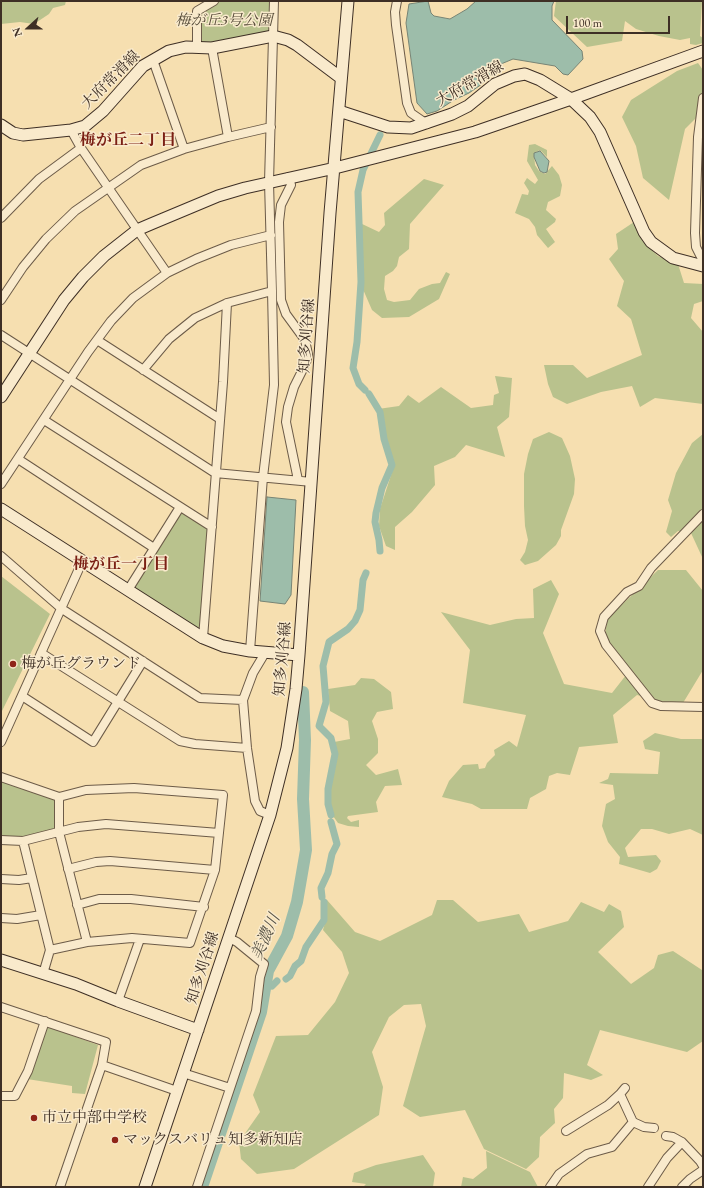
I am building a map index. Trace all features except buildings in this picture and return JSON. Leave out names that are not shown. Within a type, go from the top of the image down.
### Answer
[{"type":"street","points":[[197,48],[197,11],[214,1]]},
{"type":"street","points":[[250,651],[263,478],[274,385],[269,182],[274,1]]},
{"type":"street","points":[[339,111],[348,1]]},
{"type":"street","points":[[397,1],[395,12],[396,25],[407,103],[410,112],[427,124]]},
{"type":"street","name":"大府常滑線","points":[[1,125],[13,133],[22,135],[71,130],[84,126],[95,119],[136,73],[153,60],[177,49],[186,47],[212,48],[273,36],[288,40],[298,45],[341,78]]},
{"type":"street","points":[[212,48],[228,137]]},
{"type":"street","points":[[1,397],[64,300],[83,277],[104,256],[137,230],[171,214],[218,196],[289,177],[335,168],[475,132],[703,51]]},
{"type":"street","points":[[153,60],[184,150]]},
{"type":"street","name":"大府常滑線","points":[[339,111],[399,128],[411,128],[427,124],[468,106],[495,84],[514,76],[525,74],[532,76],[571,99],[590,117],[600,132],[640,222],[651,242],[673,258],[703,266]]},
{"type":"street","points":[[703,98],[697,151],[695,233],[696,247],[703,261]]},
{"type":"street","name":"知多刈谷線","points":[[145,1187],[270,815],[287,748],[294,709],[299,654],[339,111]]},
{"type":"street","points":[[1,300],[23,267],[46,239],[75,211],[141,165],[228,137],[271,127]]},
{"type":"street","points":[[71,130],[81,148],[167,273]]},
{"type":"street","points":[[1,218],[39,179],[81,148]]},
{"type":"street","points":[[289,177],[291,185],[281,205],[280,212],[281,300],[286,314],[306,344],[306,363],[294,387],[288,407],[286,422],[298,480]]},
{"type":"street","points":[[1,484],[97,340],[125,306],[167,273],[231,245],[271,235]]},
{"type":"street","points":[[143,370],[169,339],[195,318],[227,303],[272,291]]},
{"type":"street","points":[[203,638],[220,419],[227,303]]},
{"type":"street","points":[[1,335],[215,473],[312,482]]},
{"type":"street","points":[[97,340],[220,419]]},
{"type":"street","points":[[306,363],[320,365]]},
{"type":"street","points":[[44,420],[212,527]]},
{"type":"street","points":[[18,459],[154,548]]},
{"type":"street","points":[[128,590],[180,507]]},
{"type":"street","points":[[1,509],[203,638],[223,646],[250,651],[299,654]]},
{"type":"street","points":[[703,514],[651,568],[639,586],[628,592],[604,617],[600,631],[606,645],[652,704],[661,706],[703,707]]},
{"type":"street","points":[[1,556],[62,609],[200,698],[243,700]]},
{"type":"street","points":[[1,742],[82,562]]},
{"type":"street","points":[[41,653],[180,741],[195,744],[247,748]]},
{"type":"street","points":[[265,653],[253,673],[243,700],[247,748],[256,807],[260,811],[270,815]]},
{"type":"street","points":[[22,696],[93,742],[143,662]]},
{"type":"street","points":[[1,777],[59,797],[86,790],[134,788],[223,795],[216,870],[190,943],[118,938],[87,942],[50,950]]},
{"type":"street","points":[[59,797],[59,832],[87,942]]},
{"type":"street","points":[[1,840],[23,841],[78,827],[106,824],[219,833]]},
{"type":"street","points":[[23,841],[50,950],[43,974]]},
{"type":"street","points":[[68,869],[96,862],[110,861],[216,870]]},
{"type":"street","points":[[1,879],[19,880],[32,878]]},
{"type":"street","points":[[77,905],[99,899],[131,899],[204,906]]},
{"type":"street","points":[[1,918],[17,919],[42,914]]},
{"type":"street","points":[[197,1187],[256,1011],[260,977],[264,964],[238,942],[229,938]]},
{"type":"street","points":[[118,1001],[140,939]]},
{"type":"street","points":[[1,960],[76,984],[198,1030]]},
{"type":"street","points":[[1,1007],[106,1042],[102,1065],[60,1187]]},
{"type":"street","points":[[1,1096],[15,1096],[28,1071],[45,1021]]},
{"type":"street","points":[[102,1065],[177,1091]]},
{"type":"street","points":[[183,1073],[230,1088]]},
{"type":"street","points":[[566,1131],[608,1105],[623,1091],[633,1122],[644,1127],[654,1128]]},
{"type":"street","points":[[550,1187],[559,1174],[587,1154],[612,1147],[633,1122]]},
{"type":"street","points":[[666,1136],[673,1137],[682,1142],[703,1166]]},
{"type":"street","points":[[648,1187],[667,1158],[682,1142]]},
{"type":"street","points":[[682,1187],[703,1170]]},
{"type":"green space","points":[[1,1],[66,1],[65,5],[53,8],[49,14],[34,24],[20,22],[1,24]]},
{"type":"green space","name":"梅が丘3号公園","points":[[218,1],[271,1],[270,31],[209,44],[201,44],[199,41],[200,11]]},
{"type":"green space","points":[[556,1],[702,1],[700,36],[703,38],[703,43],[696,45],[690,44],[690,38],[680,40],[659,36],[636,29],[625,21],[622,41],[587,47],[554,16]]},
{"type":"green space","points":[[698,63],[703,70],[703,111],[685,129],[669,200],[643,178],[636,146],[622,117],[631,100],[677,71]]},
{"type":"green space","points":[[535,144],[547,150],[547,157],[540,150],[534,153],[535,165],[539,171],[545,174],[552,166],[559,175],[562,185],[560,196],[548,202],[546,210],[556,219],[555,222],[546,229],[555,242],[548,248],[537,235],[535,227],[529,219],[515,213],[522,194],[528,195],[529,191],[524,183],[527,178],[535,184],[538,180],[527,161],[529,145]]},
{"type":"green space","points":[[424,179],[444,185],[410,224],[409,249],[399,257],[397,266],[393,271],[385,276],[384,289],[387,300],[394,302],[410,300],[419,289],[432,284],[440,283],[446,272],[450,274],[439,299],[409,317],[382,318],[372,310],[362,287],[360,223],[379,232],[385,225],[384,213]]},
{"type":"green space","points":[[634,222],[641,239],[658,256],[678,264],[684,283],[703,284],[703,301],[694,304],[691,318],[703,332],[703,404],[655,398],[640,407],[632,386],[601,392],[567,404],[553,397],[548,384],[544,365],[573,365],[587,378],[642,355],[631,319],[617,306],[624,281],[609,259],[618,249],[616,234]]},
{"type":"green space","points":[[495,376],[512,378],[509,417],[497,427],[505,457],[466,445],[455,457],[434,466],[435,485],[412,512],[395,527],[395,550],[386,546],[379,526],[380,509],[394,466],[378,409],[399,406],[408,395],[419,403],[441,387],[471,408],[493,405],[494,395],[499,393]]},
{"type":"green space","points":[[549,432],[562,438],[570,456],[575,479],[574,494],[561,530],[561,536],[556,545],[538,561],[525,565],[520,560],[525,552],[528,540],[525,526],[524,474],[533,439]]},
{"type":"green space","points":[[703,434],[703,559],[691,533],[678,531],[671,537],[666,532],[672,511],[668,500],[676,473],[692,443]]},
{"type":"green space","points":[[180,507],[212,527],[203,638],[128,590]]},
{"type":"green space","points":[[658,570],[686,570],[703,591],[703,670],[683,703],[668,703],[637,695],[613,715],[618,743],[579,747],[570,775],[557,773],[549,776],[546,789],[530,798],[527,809],[481,809],[472,804],[442,797],[449,781],[463,765],[478,764],[479,769],[485,768],[487,763],[495,755],[494,750],[509,741],[517,747],[526,715],[463,703],[470,650],[441,612],[490,625],[516,619],[534,618],[533,589],[551,580],[559,594],[543,633],[564,684],[612,693],[630,670],[605,637],[607,619]]},
{"type":"green space","name":"梅が丘グラウンド","points":[[1,576],[50,614],[1,713]]},
{"type":"green space","points":[[361,678],[374,679],[391,692],[393,709],[377,712],[372,721],[378,739],[378,753],[366,765],[376,775],[398,769],[402,785],[385,786],[376,802],[378,812],[348,816],[347,818],[351,822],[359,820],[359,827],[338,823],[333,816],[330,799],[331,777],[336,754],[334,742],[350,739],[348,721],[330,711],[328,689],[355,685]]},
{"type":"green space","points":[[655,733],[681,739],[702,739],[703,835],[690,829],[669,834],[652,829],[641,829],[625,848],[628,857],[656,855],[661,861],[657,869],[650,873],[619,864],[620,857],[608,842],[602,826],[606,804],[615,799],[613,785],[599,783],[608,779],[610,773],[658,774],[660,752],[645,749],[643,741]]},
{"type":"green space","points":[[1,777],[59,797],[59,832],[31,839],[1,840]]},
{"type":"green space","points":[[327,900],[355,932],[380,941],[432,915],[437,900],[453,900],[478,922],[519,914],[529,932],[568,921],[581,902],[604,912],[609,904],[621,911],[624,927],[598,952],[631,984],[654,968],[658,955],[673,951],[702,970],[703,1041],[687,1052],[600,1030],[587,1065],[603,1075],[591,1080],[564,1073],[563,1098],[554,1109],[555,1123],[540,1137],[539,1157],[526,1169],[484,1149],[465,1110],[420,1117],[403,1106],[426,1026],[421,1004],[404,1005],[389,1017],[372,1052],[383,1087],[379,1115],[294,1169],[257,1174],[241,1159],[239,1142],[260,1112],[253,1095],[276,1036],[308,1035],[335,1002],[349,973],[342,952],[323,930],[327,915]]},
{"type":"green space","points":[[43,1025],[98,1045],[85,1094],[72,1093],[72,1086],[27,1079]]},
{"type":"green space","points":[[486,1151],[530,1172],[538,1187],[461,1187],[463,1177],[473,1179],[487,1168]]},
{"type":"green space","points":[[423,1155],[435,1173],[433,1187],[363,1187],[366,1184],[352,1182],[354,1173],[376,1165]]},
{"type":"shaded area","points":[[428,1],[431,13],[434,16],[450,19],[467,9],[476,1],[554,1],[552,6],[552,20],[582,51],[583,59],[568,75],[563,74],[555,66],[513,59],[501,64],[482,84],[469,93],[454,100],[437,111],[427,114],[417,103],[406,23],[409,4]]},
{"type":"shaded area","points":[[540,151],[549,161],[547,172],[544,173],[540,171],[534,157],[534,153]]},
{"type":"shaded area","points":[[267,497],[296,500],[291,595],[285,604],[260,601]]},
{"type":"waterway","points":[[365,390],[359,384],[353,368],[357,342],[361,282],[358,192],[363,170],[380,135]]},
{"type":"waterway","points":[[369,394],[380,412],[384,439],[392,465],[382,488],[376,513],[375,522],[380,551]]},
{"type":"waterway","points":[[331,815],[328,804],[328,789],[335,754],[331,738],[319,726],[326,702],[323,666],[329,642],[348,629],[355,621],[360,610],[363,580],[366,573]]},
{"type":"waterway","name":"美濃川","points":[[202,1187],[261,1012],[268,971],[287,936],[297,902],[306,850],[303,799],[305,740],[303,692]]},
{"type":"waterway","points":[[322,897],[321,888],[328,873],[332,854],[337,844],[331,822]]},
{"type":"waterway","points":[[286,979],[290,976],[295,966],[301,961],[306,947],[324,920],[324,902]]},
{"type":"waterway","points":[[272,986],[277,981]]},
{"type":"place","name":"梅が丘グラウンド","points":[[13,664]]},
{"type":"place","name":"市立中部中学校","points":[[34,1118]]},
{"type":"place","name":"マックスバリュ知多新知店","points":[[115,1140]]},
{"type":"district","name":"梅が丘二丁目","points":[[128,141]]},
{"type":"district","name":"梅が丘一丁目","points":[[121,565]]}]
